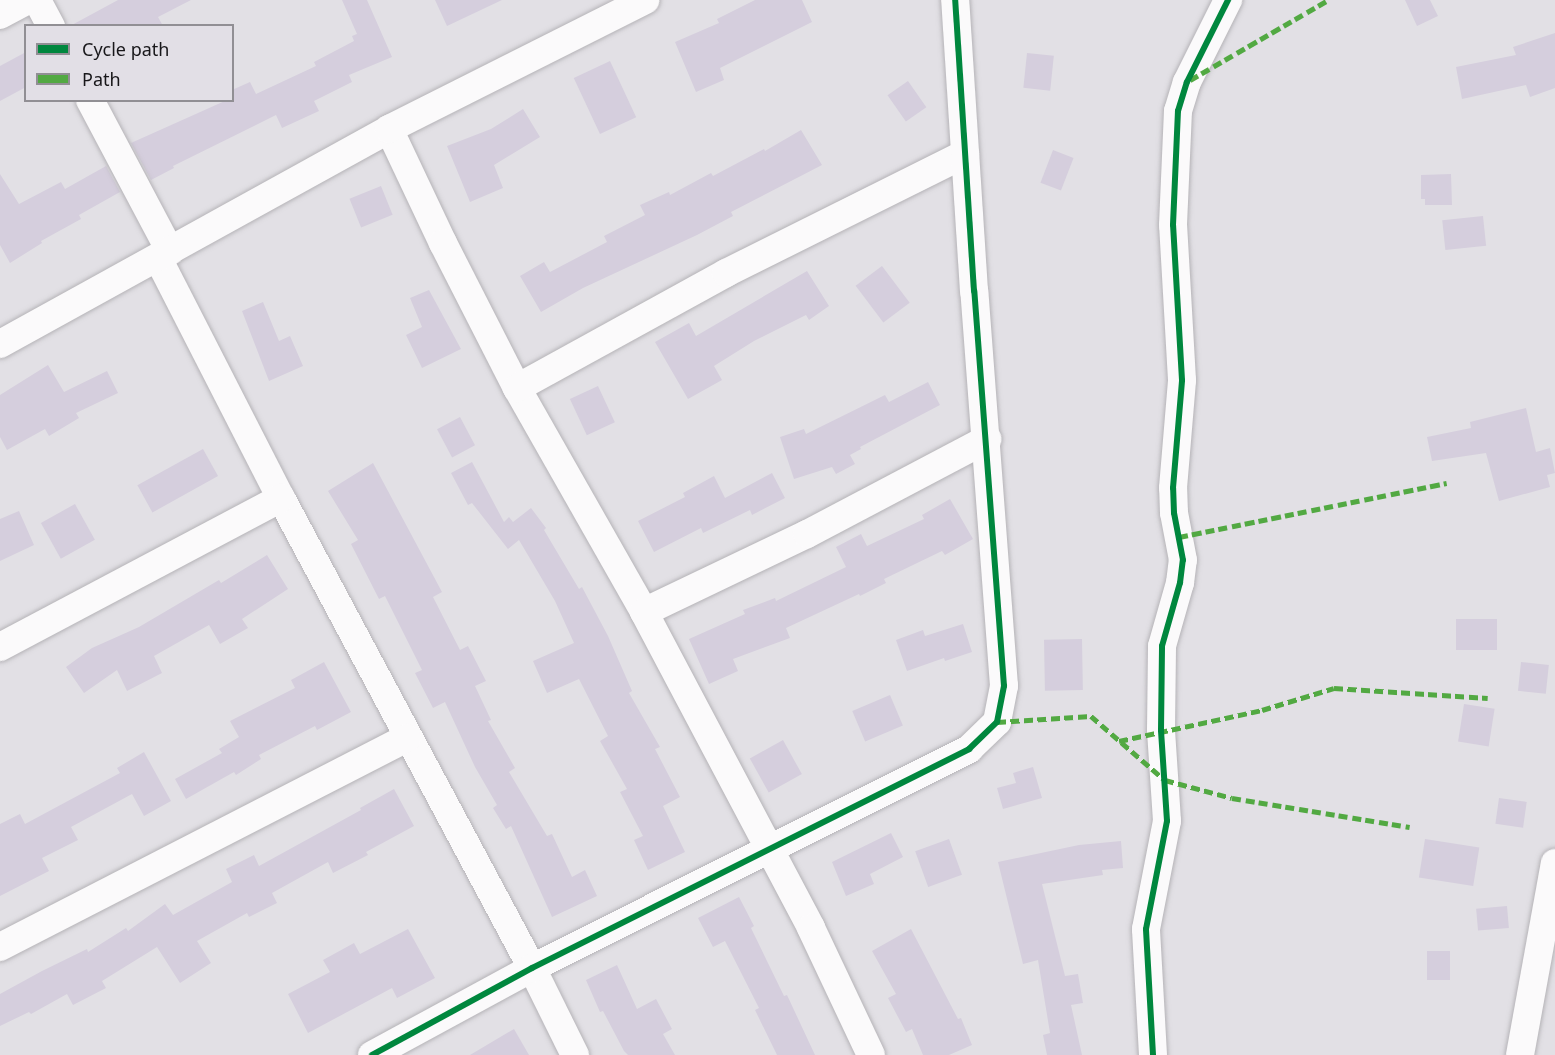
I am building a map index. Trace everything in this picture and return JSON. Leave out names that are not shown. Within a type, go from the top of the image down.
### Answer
[{"type":"street","points":[[0,15],[28,0]]},
{"type":"street","points":[[37,0],[50,24]]},
{"type":"street","points":[[0,344],[389,129],[645,0]]},
{"type":"street","points":[[372,1055],[532,968],[969,749],[997,722],[1004,686],[955,0]]},
{"type":"street","points":[[1153,1055],[1146,929],[1167,821],[1161,730],[1162,646],[1180,583],[1183,560],[1174,513],[1173,488],[1182,380],[1173,225],[1178,111],[1187,82],[1228,0]]},
{"type":"street","points":[[91,102],[281,498],[406,738],[532,968],[575,1055]]},
{"type":"street","points":[[389,129],[442,243],[517,388],[644,612],[838,982],[871,1055]]},
{"type":"street","points":[[517,388],[726,273],[965,154]]},
{"type":"street","points":[[644,612],[807,534],[987,439]]},
{"type":"street","points":[[0,647],[281,498]]},
{"type":"street","points":[[0,946],[406,738]]},
{"type":"street","points":[[1520,1055],[1555,863]]},
{"type":"building","points":[[118,0],[191,0],[158,17],[162,24],[74,24]]},
{"type":"building","points":[[342,0],[367,0],[392,57],[349,75],[352,82],[314,101],[319,111],[282,128],[276,115],[173,166],[174,168],[151,180],[131,143],[223,102],[234,102],[234,89],[250,82],[256,94],[316,66],[314,62],[354,41],[352,36],[357,34]]},
{"type":"building","points":[[435,0],[502,0],[447,26]]},
{"type":"building","points":[[755,0],[802,0],[812,22],[720,68],[724,80],[696,92],[675,42],[719,23],[717,19]]},
{"type":"building","points":[[1405,0],[1430,0],[1438,16],[1417,26]]},
{"type":"building","points":[[1555,33],[1555,88],[1530,97],[1526,85],[1462,99],[1456,67],[1516,55],[1513,47]]},
{"type":"building","points":[[24,53],[24,88],[0,101],[0,66]]},
{"type":"building","points":[[1027,53],[1054,56],[1050,91],[1023,88]]},
{"type":"building","points":[[610,61],[636,117],[600,134],[574,78]]},
{"type":"building","points":[[908,81],[926,107],[906,122],[888,95]]},
{"type":"building","points":[[523,109],[540,137],[494,165],[503,188],[470,202],[447,146],[491,129]]},
{"type":"building","points":[[801,130],[822,165],[731,212],[733,216],[697,235],[583,288],[541,312],[520,276],[544,262],[550,272],[607,242],[604,236],[645,215],[640,205],[669,192],[670,195],[711,173],[713,176],[764,149],[765,151]]},
{"type":"building","points":[[1053,150],[1074,158],[1061,191],[1040,183]]},
{"type":"building","points":[[106,166],[120,192],[79,215],[81,219],[41,241],[42,243],[10,263],[0,245],[0,174],[19,204],[61,182],[65,189]]},
{"type":"building","points":[[1451,174],[1452,205],[1425,205],[1425,199],[1421,199],[1421,175]]},
{"type":"building","points":[[381,186],[393,215],[361,227],[349,199]]},
{"type":"building","points":[[1483,216],[1486,246],[1445,250],[1442,220]]},
{"type":"building","points":[[882,266],[910,303],[883,323],[856,286]]},
{"type":"building","points":[[807,271],[829,306],[809,320],[806,315],[754,341],[714,366],[722,380],[688,399],[655,342],[689,323],[696,336]]},
{"type":"building","points":[[429,290],[461,349],[422,368],[406,335],[422,327],[410,298]]},
{"type":"building","points":[[263,302],[279,341],[290,336],[303,366],[269,381],[242,311]]},
{"type":"building","points":[[48,365],[64,392],[107,371],[118,393],[76,413],[79,418],[49,436],[45,429],[7,450],[0,437],[0,395]]},
{"type":"building","points":[[928,382],[940,405],[860,447],[861,449],[850,455],[855,464],[836,474],[832,467],[794,479],[780,437],[804,429],[806,434],[885,395],[889,402]]},
{"type":"building","points":[[598,386],[615,422],[587,435],[570,399]]},
{"type":"building","points":[[1526,408],[1536,452],[1550,448],[1555,473],[1547,475],[1550,487],[1499,501],[1486,453],[1432,461],[1427,437],[1471,428],[1470,422]]},
{"type":"building","points":[[460,417],[475,445],[452,457],[437,429]]},
{"type":"building","points":[[203,449],[218,476],[152,512],[137,485]]},
{"type":"building","points":[[472,462],[504,522],[509,517],[513,522],[531,508],[546,528],[544,530],[579,589],[582,587],[608,636],[632,691],[629,693],[660,747],[655,749],[680,797],[663,806],[685,852],[648,870],[634,840],[643,836],[620,792],[627,789],[600,741],[608,736],[579,679],[547,693],[533,661],[574,643],[555,601],[519,540],[508,549],[472,503],[468,505],[451,473]]},
{"type":"building","points":[[373,463],[442,592],[433,597],[460,650],[468,646],[486,681],[475,686],[491,720],[488,721],[515,768],[509,772],[547,836],[552,834],[572,877],[585,870],[597,896],[552,917],[511,826],[506,829],[493,808],[497,805],[475,767],[445,702],[433,708],[415,673],[422,670],[385,596],[379,599],[351,544],[358,540],[328,491]]},
{"type":"building","points":[[772,473],[785,498],[752,515],[750,510],[703,533],[701,528],[654,552],[638,521],[685,497],[683,493],[714,476],[725,498]]},
{"type":"building","points":[[950,499],[973,539],[945,555],[942,551],[884,579],[886,583],[860,596],[859,594],[786,628],[790,638],[733,659],[738,671],[709,684],[689,639],[745,614],[743,610],[775,598],[776,601],[846,567],[836,547],[861,534],[867,546],[924,519],[922,515]]},
{"type":"building","points":[[75,504],[95,540],[61,559],[41,523]]},
{"type":"building","points":[[19,511],[34,545],[0,561],[0,519]]},
{"type":"building","points":[[267,555],[288,589],[242,619],[248,628],[220,644],[209,625],[154,656],[162,673],[127,691],[117,670],[84,693],[66,667],[92,648],[139,627],[219,580],[221,583]]},
{"type":"building","points":[[1456,619],[1497,619],[1497,650],[1456,650]]},
{"type":"building","points":[[963,624],[972,652],[945,661],[944,658],[907,671],[896,640],[923,630],[925,636]]},
{"type":"building","points":[[1082,639],[1083,690],[1045,691],[1044,640]]},
{"type":"building","points":[[324,662],[351,712],[317,730],[315,726],[259,755],[261,759],[236,775],[234,772],[186,799],[175,779],[222,753],[219,749],[239,737],[230,721],[295,688],[291,680]]},
{"type":"building","points":[[1521,662],[1549,665],[1546,694],[1518,691]]},
{"type":"building","points":[[890,695],[903,725],[865,741],[852,711]]},
{"type":"building","points":[[1464,704],[1495,709],[1489,746],[1458,742]]},
{"type":"building","points":[[783,740],[802,774],[769,793],[750,758]]},
{"type":"building","points":[[144,752],[171,801],[144,816],[132,794],[71,827],[78,840],[42,858],[49,871],[0,896],[0,824],[20,814],[25,824],[120,773],[117,768]]},
{"type":"building","points":[[1033,767],[1042,798],[1003,809],[997,788],[1016,783],[1013,773]]},
{"type":"building","points":[[394,789],[414,826],[366,852],[368,855],[333,873],[328,862],[272,893],[277,903],[249,917],[247,913],[197,941],[211,963],[180,983],[157,947],[102,981],[106,988],[73,1005],[67,994],[31,1014],[29,1012],[0,1026],[0,994],[87,949],[88,952],[126,928],[128,931],[165,904],[173,915],[232,882],[226,869],[254,855],[259,866],[361,810],[360,808]]},
{"type":"building","points":[[1499,798],[1527,802],[1523,828],[1495,824]]},
{"type":"building","points":[[891,833],[903,857],[870,874],[874,884],[846,896],[832,862]]},
{"type":"building","points":[[949,839],[962,875],[928,887],[915,851]]},
{"type":"building","points":[[1425,839],[1479,848],[1473,886],[1419,878]]},
{"type":"building","points":[[1121,841],[1123,868],[1102,870],[1103,875],[1042,884],[1065,976],[1078,974],[1083,1003],[1071,1005],[1082,1055],[1047,1055],[1043,1035],[1050,1033],[1038,960],[1023,964],[998,862],[1079,845]]},
{"type":"building","points":[[739,897],[754,926],[751,928],[784,996],[787,995],[815,1055],[777,1055],[755,1010],[759,1008],[725,941],[713,947],[698,918]]},
{"type":"building","points":[[1507,906],[1509,928],[1478,931],[1476,909]]},
{"type":"building","points":[[408,929],[435,978],[397,998],[392,988],[308,1033],[288,994],[330,972],[323,960],[354,943],[360,954]]},
{"type":"building","points":[[911,929],[958,1019],[961,1018],[972,1045],[949,1055],[923,1055],[912,1029],[906,1032],[888,998],[896,994],[872,951]]},
{"type":"building","points":[[1427,951],[1450,951],[1450,980],[1427,980]]},
{"type":"building","points":[[617,965],[637,1009],[656,999],[672,1029],[663,1034],[675,1055],[628,1055],[624,1051],[603,1011],[600,1012],[586,980]]},
{"type":"building","points":[[514,1029],[529,1055],[470,1055]]},
{"type":"marked path","points":[[1190,80],[1328,0]]},
{"type":"marked path","points":[[1179,537],[1447,483]]},
{"type":"marked path","points":[[1119,741],[1262,710],[1334,688],[1488,698]]},
{"type":"marked path","points":[[997,722],[1091,716],[1165,780],[1232,798],[1410,827]]},
{"type":"cycle path","points":[[372,1055],[532,968],[969,749],[997,722],[1004,686],[955,0]]},
{"type":"cycle path","points":[[1153,1055],[1146,929],[1167,821],[1161,730],[1162,646],[1180,583],[1183,560],[1174,513],[1173,488],[1182,380],[1173,225],[1178,111],[1187,82],[1228,0]]}]
